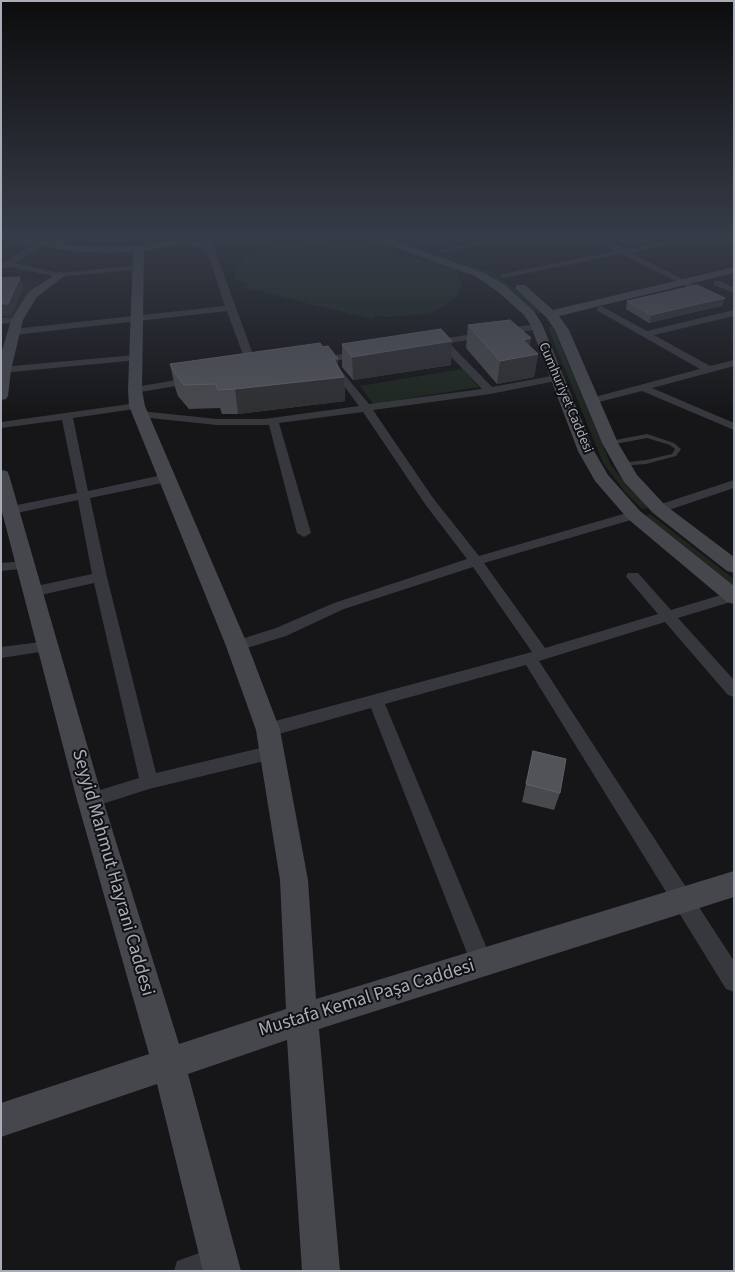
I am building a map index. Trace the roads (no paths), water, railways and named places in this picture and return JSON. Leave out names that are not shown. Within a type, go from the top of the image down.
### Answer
[{"type":"street","points":[[1,396],[3,370],[16,326],[30,298]]},
{"type":"street","points":[[138,298],[135,358],[137,403],[237,646],[271,741],[294,880],[302,1019],[321,1271]]},
{"type":"street","points":[[227,298],[254,371]]},
{"type":"street","name":"Cumhuriyet Caddesi","points":[[513,298],[535,324],[586,450],[608,487],[634,515],[734,596]]},
{"type":"street","name":"Cumhuriyet Caddesi","points":[[533,298],[553,317],[562,330],[620,465],[659,509],[734,567]]},
{"type":"street","points":[[424,345],[535,324],[553,317],[625,298]]},
{"type":"street","points":[[553,317],[649,298]]},
{"type":"street","points":[[1,321],[16,326],[136,318],[230,308]]},
{"type":"street","points":[[601,309],[709,370]]},
{"type":"street","points":[[646,334],[734,312]]},
{"type":"street","points":[[443,342],[490,391]]},
{"type":"street","points":[[309,362],[376,352]]},
{"type":"street","points":[[3,370],[135,358]]},
{"type":"street","points":[[328,359],[366,408],[429,501],[476,561],[536,657],[682,901],[734,980]]},
{"type":"street","points":[[591,401],[734,363]]},
{"type":"street","points":[[1,425],[67,417],[137,403],[208,378]]},
{"type":"street","points":[[137,403],[217,422],[273,421],[490,391],[557,378]]},
{"type":"street","points":[[644,388],[734,427]]},
{"type":"street","points":[[67,417],[100,577],[149,782]]},
{"type":"street","points":[[273,421],[304,533]]},
{"type":"street","name":"Seyyid Mahmut Hayrani Caddesi","points":[[1,475],[8,506],[13,566],[32,592],[90,800],[168,1062],[221,1265]]},
{"type":"street","points":[[8,506],[82,495],[167,478]]},
{"type":"street","points":[[237,646],[281,632],[339,606],[476,561],[659,509],[734,484]]},
{"type":"street","points":[[633,576],[734,691]]},
{"type":"street","points":[[32,592],[100,577]]},
{"type":"street","points":[[90,800],[271,741],[376,701],[536,657],[734,596]]},
{"type":"street","points":[[1,654],[48,646]]},
{"type":"street","points":[[376,701],[482,963]]},
{"type":"street","name":"Mustafa Kemal Paşa Caddesi","points":[[1,1120],[168,1062],[734,884]]},
{"type":"street","points":[[187,1271],[221,1265]]},
{"type":"lane","points":[[610,443],[647,436],[672,444],[678,449],[674,455],[652,461],[620,465]]}]
